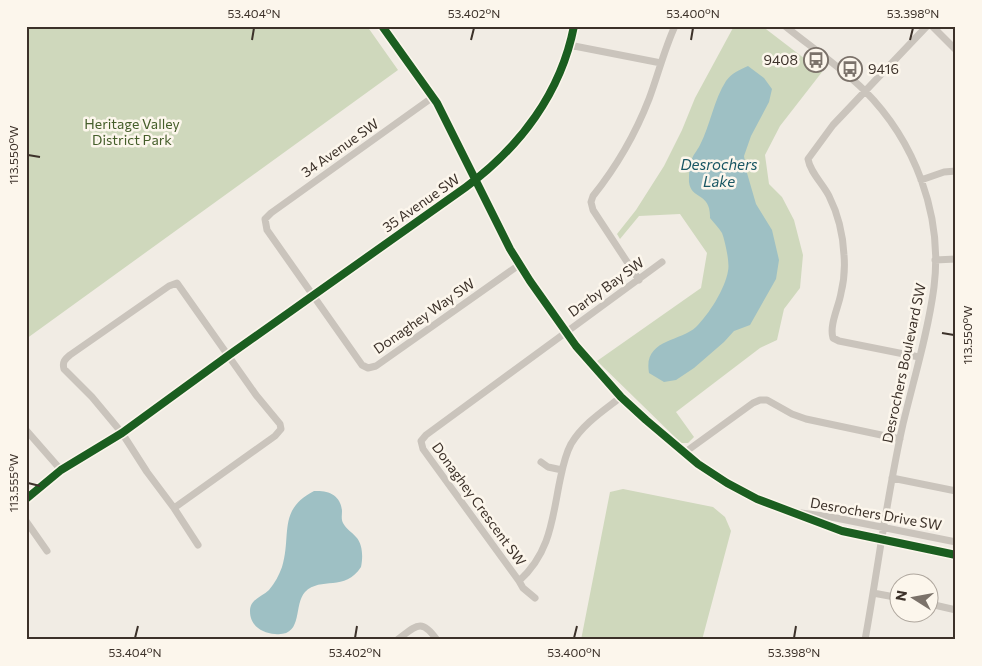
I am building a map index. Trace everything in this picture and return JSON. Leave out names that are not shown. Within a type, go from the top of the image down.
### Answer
[{"type":"street","name":"Desrochers Drive SW","points":[[382,26],[433,97],[448,122],[519,265],[566,333],[621,397],[684,453],[706,469],[757,499],[842,531],[956,555]]},
{"type":"street","name":"35 Avenue SW","points":[[26,498],[62,470],[122,433],[492,167],[517,142],[538,114],[556,79],[574,26]]},
{"type":"street","points":[[639,280],[601,224],[591,202],[593,196],[611,173],[629,143],[644,113],[675,26]]},
{"type":"street","name":"Desrochers Boulevard SW","points":[[785,26],[866,92],[895,128],[922,180],[932,221],[935,260],[931,305],[892,478],[866,640]]},
{"type":"street","points":[[919,357],[839,341],[832,335],[845,267],[843,244],[830,198],[808,159],[833,125],[928,26]]},
{"type":"street","points":[[932,26],[956,50]]},
{"type":"street","points":[[569,45],[661,63]]},
{"type":"street","name":"34 Avenue SW","points":[[313,296],[267,230],[265,219],[270,213],[433,97]]},
{"type":"street","points":[[922,180],[938,174],[956,171]]},
{"type":"street","points":[[935,260],[956,259]]},
{"type":"street","name":"Darby Bay SW","points":[[566,333],[662,262]]},
{"type":"street","name":"Donaghey Way SW","points":[[313,296],[362,365],[368,368],[376,366],[519,265]]},
{"type":"street","points":[[174,508],[275,436],[281,429],[280,424],[177,283],[169,286],[65,359],[63,364],[64,369],[92,397],[122,433],[198,545]]},
{"type":"street","name":"Donaghey Crescent SW","points":[[535,598],[523,588],[423,449],[421,442],[426,434],[566,333]]},
{"type":"street","name":"Donaghey Crescent SW","points":[[519,581],[534,565],[546,543],[562,470],[570,446],[593,418],[621,397]]},
{"type":"street","points":[[684,453],[760,400],[767,400],[792,414],[812,420],[900,439]]},
{"type":"street","points":[[26,430],[62,470]]},
{"type":"street","points":[[540,462],[548,467],[562,470]]},
{"type":"street","points":[[892,478],[956,491]]},
{"type":"street","name":"Desrochers Drive SW","points":[[791,512],[956,542]]},
{"type":"street","points":[[26,521],[47,551]]},
{"type":"street","points":[[873,593],[890,596]]},
{"type":"street","points":[[940,606],[956,610]]},
{"type":"street","points":[[397,640],[415,627],[425,626],[436,640]]},
{"type":"green space","name":"Heritage Valley District Park","points":[[26,26],[367,26],[398,70],[26,339]]},
{"type":"green space","points":[[734,26],[762,26],[822,72],[780,126],[765,155],[769,184],[782,197],[794,220],[803,255],[800,288],[784,309],[777,340],[760,348],[676,412],[694,437],[688,443],[681,443],[597,361],[701,288],[707,253],[680,214],[639,216],[620,239],[617,234],[636,210],[664,166],[695,98]]},
{"type":"green space","points":[[623,489],[713,507],[725,517],[731,531],[702,640],[581,640],[610,492]]},
{"type":"water","name":"Desrochers Lake","points":[[748,66],[764,78],[772,89],[769,102],[751,136],[744,156],[756,204],[772,230],[779,260],[776,279],[750,325],[734,331],[694,368],[676,380],[664,382],[649,373],[649,362],[652,354],[657,347],[696,327],[716,301],[724,286],[728,271],[726,246],[722,233],[710,218],[707,204],[693,192],[689,182],[689,169],[726,81],[739,70]]},
{"type":"water","points":[[314,491],[329,493],[339,501],[343,523],[360,543],[361,567],[355,575],[348,579],[311,587],[305,592],[299,604],[294,625],[290,631],[284,634],[266,632],[254,625],[252,621],[250,611],[252,604],[269,590],[280,573],[285,555],[290,515],[302,498]]},
{"type":"cycle path","points":[[382,26],[437,103],[510,249],[530,281],[576,346],[621,397],[698,464],[727,483],[757,499],[842,531],[956,555]]},
{"type":"cycle path","points":[[26,499],[61,470],[122,433],[486,171],[520,136],[548,96],[568,51],[574,26]]},
{"type":"place","name":"9408","points":[[816,60]]},
{"type":"place","name":"9416","points":[[850,69]]}]
